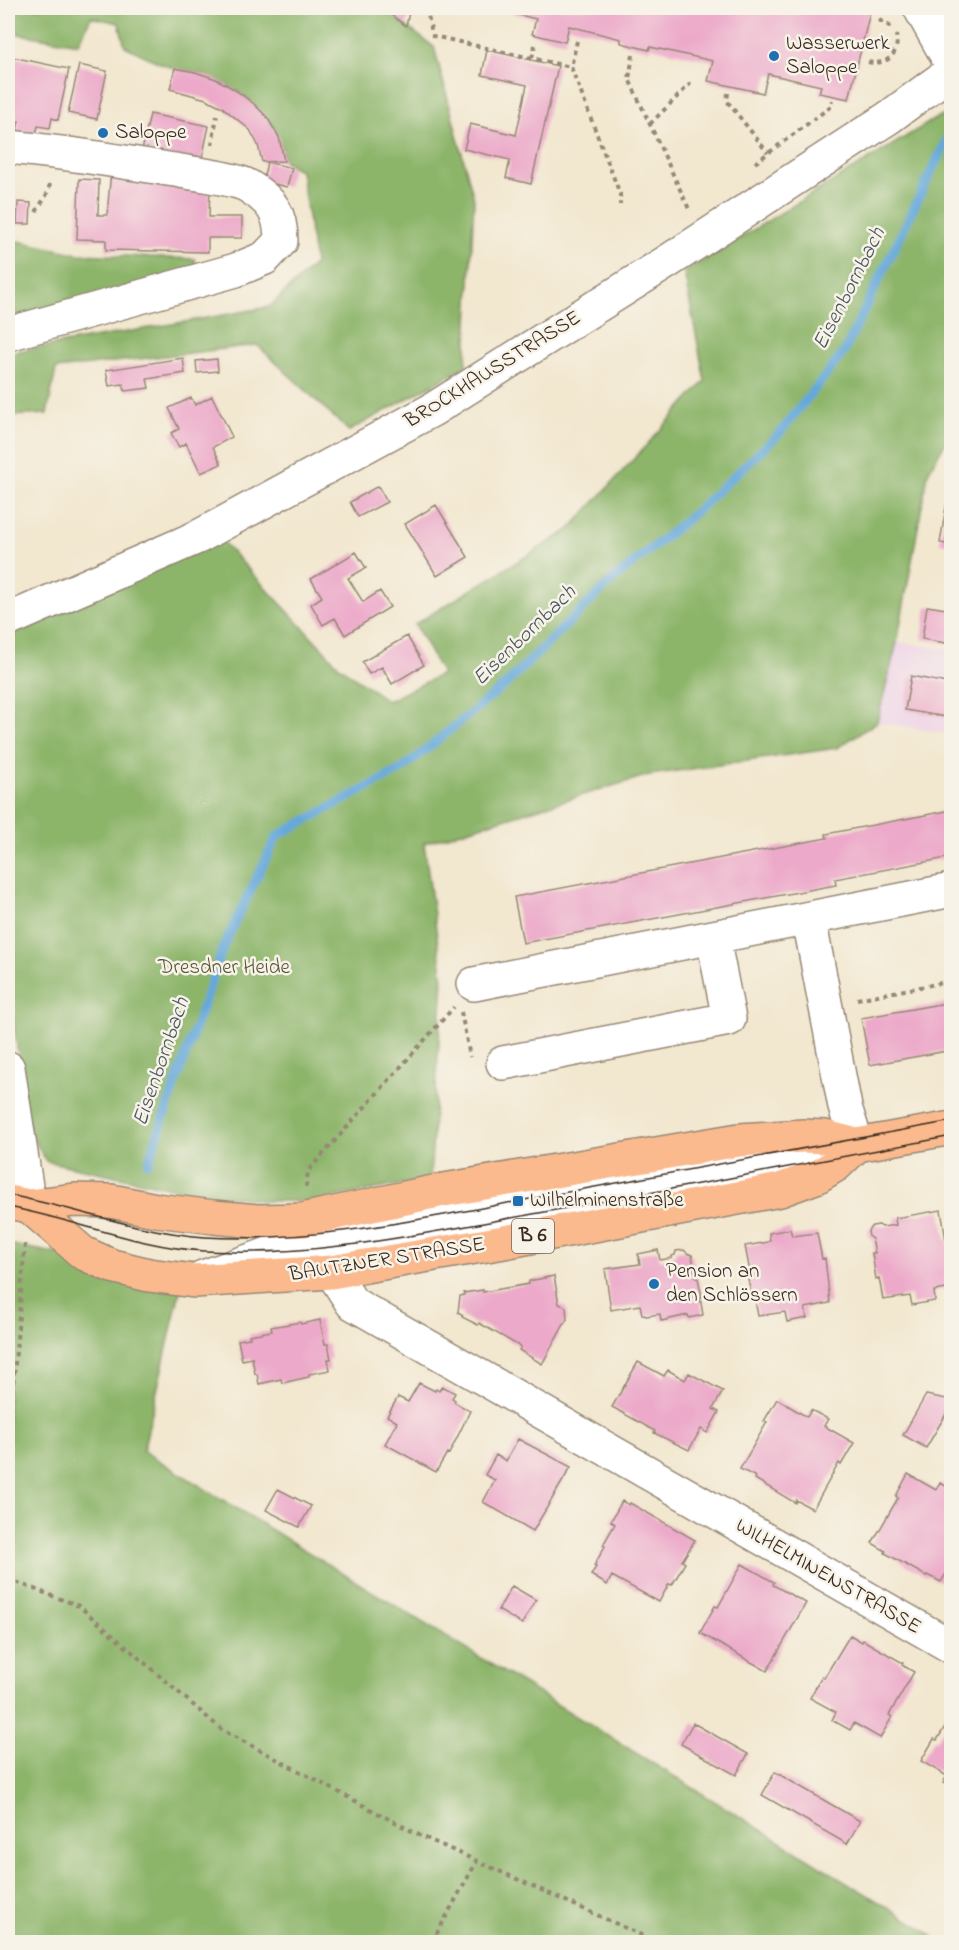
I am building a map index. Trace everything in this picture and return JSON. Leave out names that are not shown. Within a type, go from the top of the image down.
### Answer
[{"type":"main road","points":[[18,1204],[74,1200],[111,1201],[156,1210],[257,1221],[307,1231],[438,1191],[739,1140],[803,1136],[825,1137],[857,1145],[951,1128]]},
{"type":"main road","name":"BAUTZNER STRASSE","points":[[18,1204],[83,1253],[112,1266],[149,1275],[194,1281],[330,1272],[780,1190],[818,1176],[837,1165],[857,1145]]},
{"type":"street","points":[[920,8],[951,65]]},
{"type":"street","name":"BROCKHAUSSTRASSE","points":[[8,620],[198,537],[412,421],[694,226],[888,118],[951,71]]},
{"type":"street","points":[[8,147],[60,152],[207,176],[246,185],[269,202],[277,212],[281,227],[281,241],[265,258],[236,270],[8,334]]},
{"type":"street","points":[[474,984],[951,890]]},
{"type":"street","points":[[194,1281],[271,1251],[300,1243],[307,1231],[367,1235],[857,1145],[845,1107],[809,919]]},
{"type":"street","points":[[503,1064],[729,1019],[713,938]]},
{"type":"street","points":[[8,1068],[18,1204]]},
{"type":"street","name":"WILHELMINENSTRASSE","points":[[307,1231],[330,1272],[352,1303],[951,1647]]},
{"type":"path","points":[[426,8],[433,36],[571,67]]},
{"type":"path","points":[[868,63],[885,62],[892,57],[897,48],[897,37],[893,28],[879,20]]},
{"type":"path","points":[[577,41],[571,67],[620,194],[620,205]]},
{"type":"path","points":[[532,58],[535,45]]},
{"type":"path","points":[[633,56],[629,79],[694,226]]},
{"type":"path","points":[[650,124],[691,83]]},
{"type":"path","points":[[728,93],[727,102],[768,153]]},
{"type":"path","points":[[855,1000],[951,981]]},
{"type":"path","points":[[307,1231],[308,1172],[459,1002],[473,1069],[503,1064]]},
{"type":"path","points":[[8,1446],[22,1270],[18,1204]]},
{"type":"path","points":[[8,1579],[79,1606],[222,1730],[419,1835],[657,1942]]},
{"type":"path","points":[[432,1942],[477,1861]]},
{"type":"shaded area","points":[[897,642],[951,650],[951,734],[877,722]]},
{"type":"green space","points":[[8,8],[382,8],[434,47],[474,199],[466,366],[349,431],[257,345],[56,369],[47,414],[8,416],[8,353],[269,307],[315,264],[301,171],[284,161],[274,129],[265,116],[240,93],[210,77],[170,67],[125,46],[119,23],[91,17],[78,44],[8,32]]},
{"type":"green space","name":"Dresdner Heide","points":[[951,114],[951,432],[928,473],[897,642],[877,722],[837,748],[649,775],[424,843],[443,980],[430,1179],[313,1201],[266,1201],[176,1189],[46,1161],[28,1128],[8,980],[8,636],[221,540],[339,666],[388,701],[442,674],[415,624],[569,530],[705,381],[684,272],[938,117]]},
{"type":"green space","points":[[8,239],[79,254],[195,259],[196,267],[8,326]]},
{"type":"green space","points":[[8,1244],[183,1278],[143,1451],[933,1935],[928,1942],[8,1942]]},
{"type":"building","points":[[382,8],[410,8],[406,26]]},
{"type":"building","name":"Wasserwerk Saloppe","points":[[491,8],[871,8],[849,99],[819,93],[821,86],[768,74],[763,93],[708,81],[713,61],[650,47],[649,50],[621,43],[621,39],[569,26],[565,42],[532,34],[536,19]]},
{"type":"building","points":[[487,50],[558,66],[531,184],[506,178],[510,160],[464,149],[470,124],[516,135],[527,85],[482,75]]},
{"type":"building","points":[[12,57],[69,69],[58,120],[52,118],[50,128],[38,126],[36,134],[17,130],[19,121],[8,119],[8,77]]},
{"type":"building","points":[[79,65],[107,71],[97,119],[68,113]]},
{"type":"building","points":[[175,68],[216,79],[253,103],[267,117],[279,137],[284,161],[262,162],[258,145],[250,130],[222,107],[206,99],[170,89]]},
{"type":"building","points":[[150,114],[209,126],[201,163],[142,151]]},
{"type":"building","points":[[267,162],[292,168],[287,187],[263,181]]},
{"type":"building","points":[[111,171],[210,185],[209,217],[242,217],[242,238],[208,238],[208,252],[106,250],[106,240],[77,239],[79,179],[99,180],[98,215],[107,215]]},
{"type":"building","points":[[18,202],[31,203],[30,224],[17,224]]},
{"type":"building","points":[[183,358],[185,373],[147,379],[149,388],[125,391],[123,384],[109,386],[106,370]]},
{"type":"building","points":[[217,359],[218,371],[197,373],[196,361]]},
{"type":"building","points":[[212,396],[232,437],[213,447],[221,464],[201,473],[186,443],[179,447],[171,433],[179,429],[169,408],[191,398],[195,405]]},
{"type":"building","points":[[950,483],[952,483],[952,545],[940,543]]},
{"type":"building","points":[[378,486],[387,502],[358,517],[350,502]]},
{"type":"building","points":[[436,505],[468,557],[437,576],[405,524]]},
{"type":"building","points":[[356,552],[366,568],[348,578],[363,602],[380,591],[390,607],[345,635],[335,618],[323,625],[311,604],[322,597],[311,579]]},
{"type":"building","points":[[927,606],[952,610],[952,644],[922,639]]},
{"type":"building","points":[[407,636],[424,665],[392,684],[382,667],[369,674],[362,662]]},
{"type":"building","points":[[911,676],[952,684],[952,718],[905,710]]},
{"type":"building","points":[[952,810],[952,857],[835,879],[836,885],[523,943],[514,897],[827,838],[826,834]]},
{"type":"building","points":[[952,1002],[952,1050],[870,1065],[861,1018]]},
{"type":"building","points":[[941,1210],[946,1240],[948,1240],[952,1257],[952,1288],[934,1291],[935,1301],[912,1305],[910,1296],[883,1300],[879,1278],[876,1279],[872,1253],[875,1253],[868,1231],[872,1226],[896,1225],[895,1218]]},
{"type":"building","points":[[790,1229],[792,1236],[817,1233],[822,1259],[825,1258],[830,1303],[805,1308],[807,1318],[787,1322],[785,1312],[758,1316],[754,1295],[751,1295],[747,1273],[750,1272],[745,1246],[768,1242],[769,1233]]},
{"type":"building","name":"Pension an den Schlössern","points":[[658,1250],[660,1260],[672,1258],[676,1251],[684,1250],[692,1255],[702,1297],[700,1297],[703,1315],[689,1318],[688,1315],[661,1321],[660,1314],[646,1316],[642,1314],[640,1305],[611,1310],[605,1269],[640,1264],[638,1254]]},
{"type":"building","points":[[554,1276],[559,1304],[566,1307],[567,1319],[542,1364],[519,1350],[521,1347],[479,1323],[478,1325],[462,1317],[463,1315],[458,1312],[460,1296],[464,1293],[529,1284],[529,1281]]},
{"type":"building","points":[[320,1320],[331,1359],[328,1359],[330,1370],[282,1383],[281,1379],[259,1384],[252,1358],[242,1360],[238,1340],[250,1338],[249,1335],[272,1331],[271,1327]]},
{"type":"building","points":[[638,1362],[664,1376],[668,1370],[685,1380],[689,1373],[723,1391],[713,1409],[719,1412],[707,1433],[701,1429],[689,1450],[654,1433],[655,1431],[612,1407]]},
{"type":"building","points":[[419,1383],[435,1391],[436,1389],[439,1391],[442,1386],[455,1393],[452,1398],[454,1402],[470,1411],[449,1454],[447,1453],[436,1472],[385,1444],[397,1422],[387,1416],[398,1397],[408,1402]]},
{"type":"building","points":[[926,1395],[952,1400],[952,1404],[926,1448],[903,1435]]},
{"type":"building","points":[[777,1399],[807,1417],[811,1410],[828,1419],[824,1426],[854,1443],[841,1465],[839,1463],[813,1509],[796,1500],[795,1503],[740,1469],[767,1422],[764,1421]]},
{"type":"building","points":[[518,1439],[571,1467],[533,1531],[483,1502],[495,1480],[485,1475],[496,1455],[506,1461]]},
{"type":"building","points":[[908,1474],[936,1490],[940,1483],[952,1489],[952,1564],[941,1582],[885,1553],[886,1551],[872,1543],[898,1498],[896,1496]]},
{"type":"building","points":[[278,1489],[311,1506],[299,1527],[266,1510]]},
{"type":"building","points":[[622,1501],[629,1505],[630,1503],[695,1540],[682,1561],[685,1563],[659,1602],[612,1576],[607,1585],[591,1575],[605,1546],[603,1545],[615,1524],[611,1521]]},
{"type":"building","points":[[742,1564],[774,1582],[773,1585],[806,1603],[767,1671],[700,1633],[715,1606],[718,1607]]},
{"type":"building","points":[[512,1586],[536,1600],[522,1624],[498,1610]]},
{"type":"building","points":[[850,1635],[903,1663],[902,1665],[914,1672],[889,1715],[892,1717],[880,1738],[854,1723],[850,1730],[832,1720],[836,1712],[810,1698]]},
{"type":"building","points":[[952,1715],[952,1788],[943,1783],[947,1776],[921,1761]]},
{"type":"building","points":[[693,1723],[748,1754],[736,1775],[681,1744]]},
{"type":"building","points":[[775,1772],[860,1821],[847,1844],[762,1795]]},
{"type":"waterway","name":"Eisenbornbach","points":[[148,1163],[224,945],[277,836],[402,769],[504,686],[608,584],[691,516],[779,434],[844,352],[952,129]]},
{"type":"tram line","points":[[8,1195],[130,1225],[205,1237],[247,1238],[329,1233],[412,1221],[952,1121]]},
{"type":"tram line","points":[[8,1207],[155,1244],[180,1248],[205,1251],[289,1251],[415,1235],[952,1136]]},
{"type":"place","name":"Wasserwerk Saloppe","points":[[774,56]]},
{"type":"place","name":"Saloppe","points":[[103,133]]},
{"type":"place","name":"Wilhelminenstraße","points":[[518,1201]]},
{"type":"place","name":"Pension an den Schlössern","points":[[654,1284]]}]
